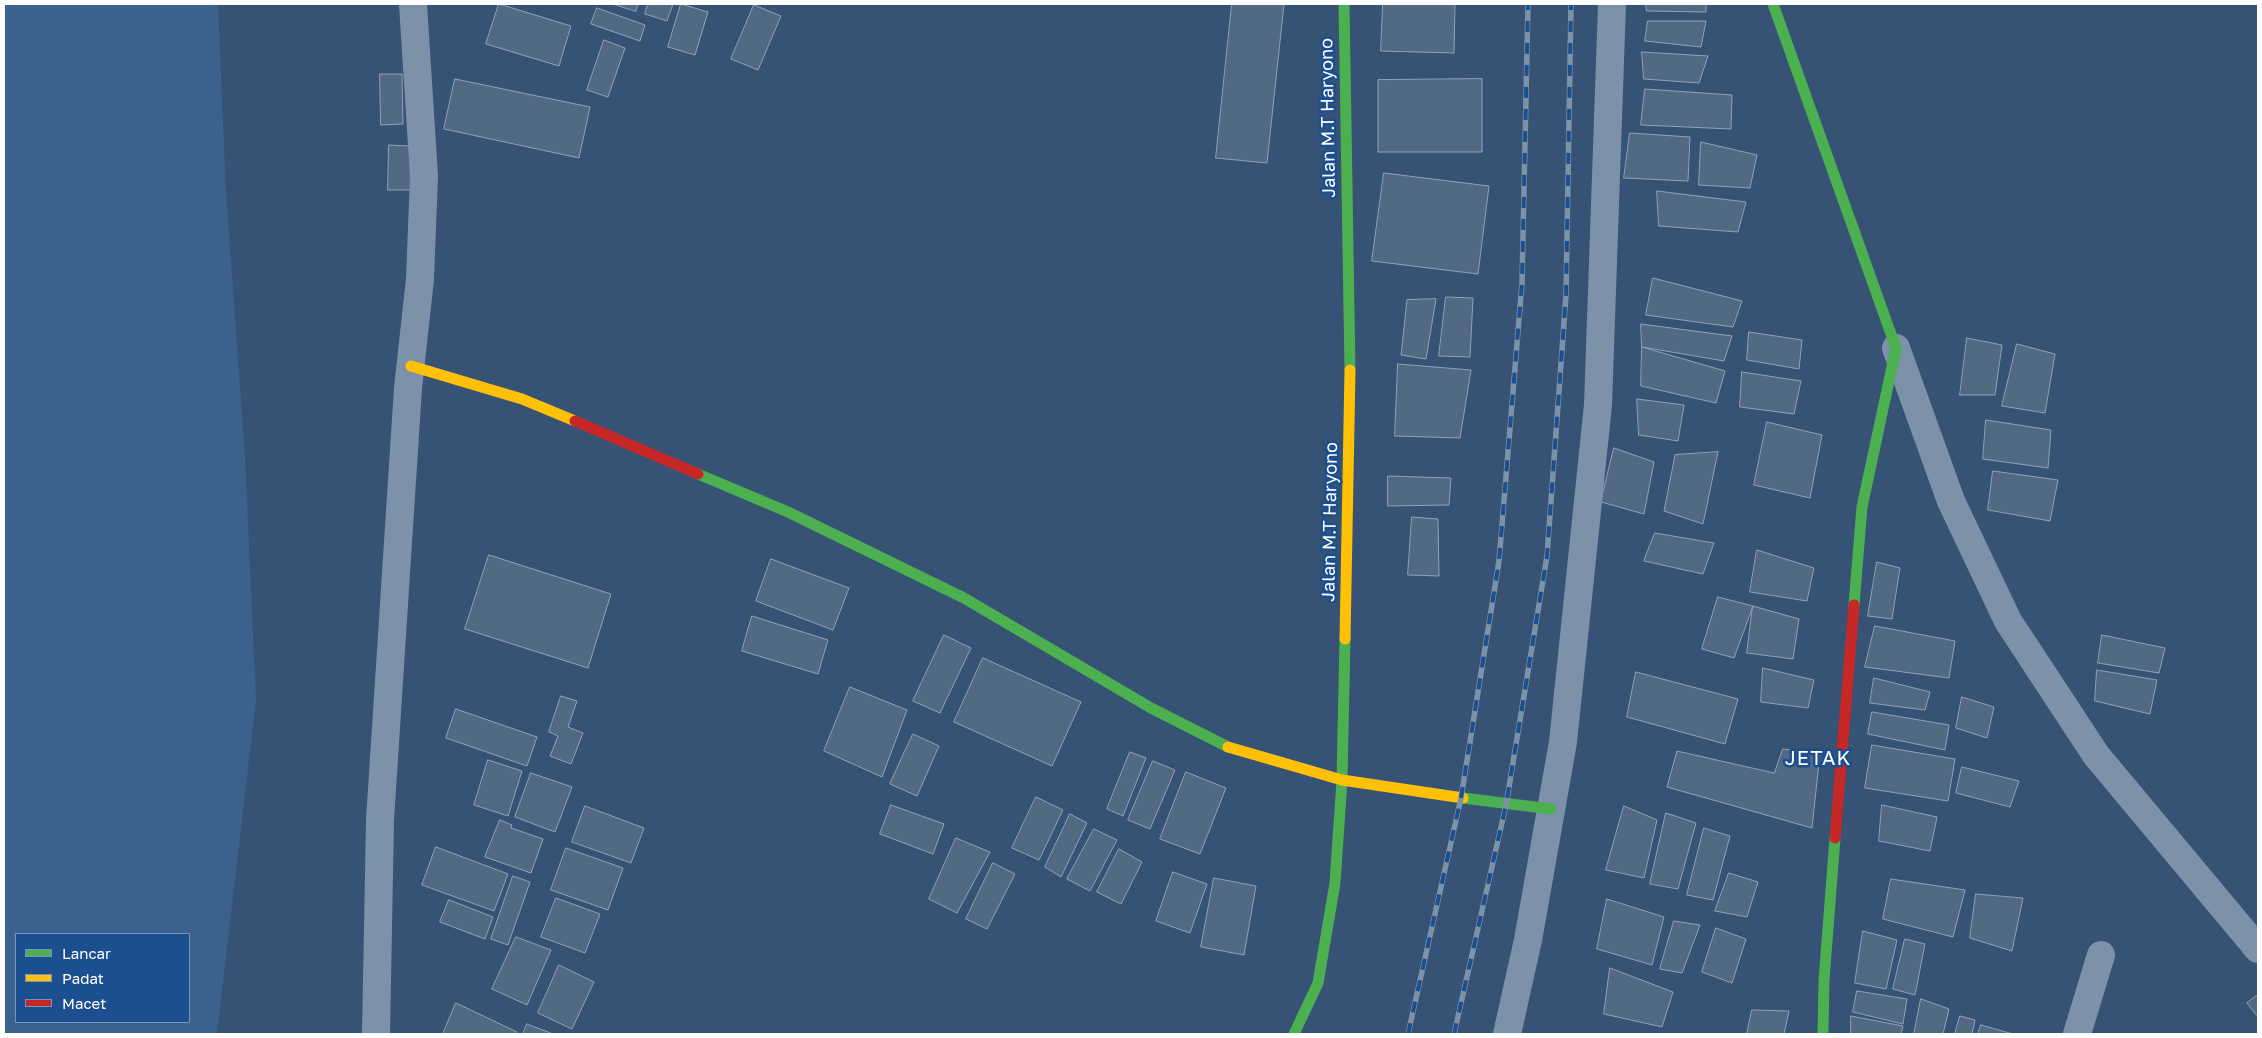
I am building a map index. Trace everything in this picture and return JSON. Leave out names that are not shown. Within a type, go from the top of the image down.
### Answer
[{"type":"main road","name":"Jalan M.T Haryono","points":[[1294,1034],[1318,983],[1335,883],[1342,780],[1350,376],[1344,4]]},
{"type":"main road","points":[[1773,4],[1896,348],[1862,507],[1825,961],[1822,1034]]},
{"type":"main road","points":[[411,366],[522,399],[788,512],[964,598],[1151,708],[1226,747],[1342,780],[1506,805],[1551,808]]},
{"type":"street","points":[[376,1034],[380,820],[396,550],[420,278],[424,176],[413,4]]},
{"type":"street","points":[[1507,1034],[1528,940],[1564,742],[1598,405],[1612,4]]},
{"type":"street","points":[[1896,348],[1951,501],[2008,621],[2096,755],[2258,949]]},
{"type":"street","points":[[2077,1034],[2101,955]]},
{"type":"water","points":[[4,4],[218,4],[226,190],[245,456],[256,700],[217,1034],[4,1034]]},
{"type":"building","points":[[499,4],[571,26],[559,66],[486,44]]},
{"type":"building","points":[[613,4],[638,4],[636,11]]},
{"type":"building","points":[[648,4],[673,4],[667,21],[645,14]]},
{"type":"building","points":[[681,4],[708,12],[695,55],[668,47]]},
{"type":"building","points":[[1232,4],[1284,4],[1267,163],[1216,158]]},
{"type":"building","points":[[1383,4],[1455,4],[1454,53],[1381,51]]},
{"type":"building","points":[[1646,4],[1706,4],[1706,12],[1647,11]]},
{"type":"building","points":[[754,5],[781,16],[758,70],[731,59]]},
{"type":"building","points":[[597,8],[645,25],[640,41],[591,24]]},
{"type":"building","points":[[1648,21],[1706,21],[1701,47],[1645,41]]},
{"type":"building","points":[[604,40],[625,48],[608,97],[587,90]]},
{"type":"building","points":[[1642,52],[1708,56],[1699,83],[1644,79]]},
{"type":"building","points":[[380,74],[402,74],[403,124],[381,125]]},
{"type":"building","points":[[455,79],[590,107],[579,158],[444,129]]},
{"type":"building","points":[[1482,79],[1482,152],[1378,152],[1378,80]]},
{"type":"building","points":[[1645,89],[1732,95],[1731,129],[1641,125]]},
{"type":"building","points":[[1630,133],[1690,137],[1688,181],[1624,178]]},
{"type":"building","points":[[1701,142],[1757,155],[1750,188],[1699,185]]},
{"type":"building","points":[[389,145],[411,146],[411,190],[388,190]]},
{"type":"building","points":[[1384,173],[1489,186],[1478,274],[1372,261]]},
{"type":"building","points":[[1657,191],[1746,202],[1738,232],[1659,226]]},
{"type":"building","points":[[1653,278],[1742,301],[1733,327],[1646,315]]},
{"type":"building","points":[[1446,297],[1473,298],[1470,357],[1439,356]]},
{"type":"building","points":[[1436,299],[1426,359],[1401,355],[1407,300]]},
{"type":"building","points":[[1641,324],[1732,336],[1724,361],[1642,347]]},
{"type":"building","points":[[1749,332],[1802,340],[1799,369],[1747,360]]},
{"type":"building","points":[[1967,338],[2002,345],[1995,395],[1960,395]]},
{"type":"building","points":[[2017,344],[2055,354],[2045,413],[2002,406]]},
{"type":"building","points":[[1642,347],[1725,371],[1716,403],[1641,386]]},
{"type":"building","points":[[1398,364],[1471,370],[1460,438],[1395,436]]},
{"type":"building","points":[[1742,372],[1801,381],[1794,414],[1740,407]]},
{"type":"building","points":[[1637,399],[1684,405],[1678,441],[1639,435]]},
{"type":"building","points":[[1986,420],[2051,430],[2048,468],[1983,459]]},
{"type":"building","points":[[1767,422],[1822,435],[1810,498],[1754,485]]},
{"type":"building","points":[[1614,448],[1654,462],[1644,514],[1601,502]]},
{"type":"building","points":[[1718,452],[1703,524],[1664,511],[1675,455]]},
{"type":"building","points":[[1993,471],[2058,480],[2050,521],[1988,510]]},
{"type":"building","points":[[1388,476],[1451,478],[1449,505],[1388,506]]},
{"type":"building","points":[[1412,517],[1438,519],[1439,576],[1408,575]]},
{"type":"building","points":[[1655,533],[1714,543],[1703,574],[1644,561]]},
{"type":"building","points":[[1757,550],[1814,568],[1807,601],[1750,592]]},
{"type":"building","points":[[489,555],[611,594],[588,668],[465,629]]},
{"type":"building","points":[[771,559],[849,588],[833,630],[756,601]]},
{"type":"building","points":[[1877,562],[1900,568],[1892,619],[1868,616]]},
{"type":"building","points":[[1718,597],[1753,606],[1734,658],[1702,649]]},
{"type":"building","points":[[1753,606],[1799,619],[1793,659],[1747,653]]},
{"type":"building","points":[[752,616],[828,640],[818,674],[742,651]]},
{"type":"building","points":[[1875,626],[1955,641],[1949,678],[1865,667]]},
{"type":"building","points":[[944,635],[971,648],[940,713],[913,701]]},
{"type":"building","points":[[2102,635],[2165,648],[2159,673],[2098,663]]},
{"type":"building","points":[[983,658],[1081,702],[1052,766],[954,722]]},
{"type":"building","points":[[1763,668],[1814,680],[1808,708],[1761,702]]},
{"type":"building","points":[[2097,670],[2157,680],[2150,714],[2095,701]]},
{"type":"building","points":[[1636,672],[1738,699],[1725,744],[1627,717]]},
{"type":"building","points":[[1874,678],[1930,692],[1925,710],[1870,703]]},
{"type":"building","points":[[850,687],[907,710],[882,777],[824,751]]},
{"type":"building","points":[[561,696],[577,701],[568,727],[583,733],[571,764],[550,756],[558,736],[549,732]]},
{"type":"building","points":[[1962,697],[1994,707],[1987,738],[1956,728]]},
{"type":"building","points":[[456,709],[537,737],[527,766],[446,738]]},
{"type":"building","points":[[1872,712],[1949,725],[1945,750],[1868,734]]},
{"type":"building","points":[[913,734],[939,746],[917,796],[890,784]]},
{"type":"building","points":[[1872,745],[1955,759],[1948,801],[1865,788]]},
{"type":"building","points":[[1783,749],[1820,753],[1812,828],[1667,787],[1677,751],[1774,773]]},
{"type":"building","points":[[1130,752],[1146,758],[1123,816],[1107,809]]},
{"type":"building","points":[[488,760],[522,771],[508,816],[474,805]]},
{"type":"building","points":[[1153,761],[1175,770],[1150,829],[1128,820]]},
{"type":"building","points":[[1962,767],[2019,781],[2010,807],[1956,793]]},
{"type":"building","points":[[1186,772],[1226,788],[1200,854],[1160,839]]},
{"type":"building","points":[[531,773],[572,787],[555,832],[515,817]]},
{"type":"building","points":[[1036,797],[1063,810],[1039,860],[1012,848]]},
{"type":"building","points":[[891,805],[944,824],[933,854],[880,834]]},
{"type":"building","points":[[1882,805],[1937,817],[1930,851],[1879,841]]},
{"type":"building","points":[[585,806],[644,828],[631,863],[572,842]]},
{"type":"building","points":[[1624,806],[1657,820],[1644,878],[1606,870]]},
{"type":"building","points":[[1666,813],[1696,823],[1678,889],[1650,884]]},
{"type":"building","points":[[1070,814],[1087,823],[1061,877],[1045,867]]},
{"type":"building","points":[[500,820],[512,825],[511,828],[543,839],[531,873],[485,857]]},
{"type":"building","points":[[1704,828],[1730,836],[1713,900],[1687,895]]},
{"type":"building","points":[[1094,829],[1117,840],[1090,891],[1067,879]]},
{"type":"building","points":[[956,838],[990,852],[957,913],[929,899]]},
{"type":"building","points":[[436,847],[508,874],[494,911],[422,885]]},
{"type":"building","points":[[566,848],[623,868],[608,910],[551,890]]},
{"type":"building","points":[[1119,849],[1142,862],[1121,904],[1097,892]]},
{"type":"building","points":[[993,863],[1015,874],[987,929],[966,919]]},
{"type":"building","points":[[1173,872],[1207,884],[1190,933],[1156,921]]},
{"type":"building","points":[[1729,873],[1758,882],[1747,917],[1715,911]]},
{"type":"building","points":[[513,876],[530,882],[508,945],[491,939]]},
{"type":"building","points":[[1214,878],[1256,886],[1244,955],[1201,947]]},
{"type":"building","points":[[1891,879],[1965,890],[1953,937],[1883,919]]},
{"type":"building","points":[[1976,894],[2023,898],[2012,951],[1970,938]]},
{"type":"building","points":[[556,898],[600,914],[585,953],[541,937]]},
{"type":"building","points":[[1607,899],[1664,917],[1652,965],[1597,949]]},
{"type":"building","points":[[449,900],[493,917],[485,939],[440,922]]},
{"type":"building","points":[[1674,921],[1700,925],[1682,973],[1660,969]]},
{"type":"building","points":[[1716,928],[1746,939],[1732,983],[1702,972]]},
{"type":"building","points":[[1863,931],[1897,940],[1886,989],[1855,983]]},
{"type":"building","points":[[516,937],[551,950],[527,1005],[492,989]]},
{"type":"building","points":[[1905,939],[1925,944],[1915,995],[1893,989]]},
{"type":"building","points":[[559,965],[594,982],[572,1029],[538,1013]]},
{"type":"building","points":[[1610,968],[1673,992],[1662,1027],[1604,1014]]},
{"type":"building","points":[[1857,991],[1907,999],[1903,1024],[1853,1012]]},
{"type":"building","points":[[2258,995],[2258,1017],[2247,1003]]},
{"type":"building","points":[[1921,999],[1949,1009],[1943,1034],[1914,1034]]},
{"type":"building","points":[[456,1003],[517,1032],[516,1034],[443,1034]]},
{"type":"building","points":[[1752,1010],[1789,1011],[1784,1034],[1747,1034]]},
{"type":"building","points":[[1851,1016],[1903,1026],[1901,1034],[1851,1034]]},
{"type":"building","points":[[1960,1016],[1975,1020],[1972,1034],[1955,1034]]},
{"type":"building","points":[[527,1024],[553,1034],[523,1034]]},
{"type":"building","points":[[1981,1025],[2013,1034],[1978,1034]]},
{"type":"railway","points":[[1408,1034],[1461,798],[1499,561],[1522,283],[1528,4]]},
{"type":"railway","points":[[1454,1034],[1506,805],[1547,556],[1566,295],[1571,4]]},
{"type":"traffic: fast","points":[[1344,4],[1350,370]]},
{"type":"traffic: fast","points":[[1773,4],[1896,348],[1862,507],[1854,605]]},
{"type":"traffic: fast","points":[[698,474],[788,512],[964,598],[1151,708],[1228,747]]},
{"type":"traffic: fast","points":[[1294,1034],[1318,983],[1335,883],[1342,780],[1345,639]]},
{"type":"traffic: fast","points":[[1463,798],[1551,809]]},
{"type":"traffic: fast","points":[[1823,1034],[1824,980],[1835,838]]},
{"type":"traffic: slow","points":[[411,366],[522,399],[575,421]]},
{"type":"traffic: slow","points":[[1345,639],[1350,370]]},
{"type":"traffic: slow","points":[[1228,747],[1342,780],[1463,798]]},
{"type":"traffic: jam","points":[[575,421],[698,474]]},
{"type":"traffic: jam","points":[[1835,838],[1854,605]]},
{"type":"district","name":"JETAK","points":[[1818,759]]}]
